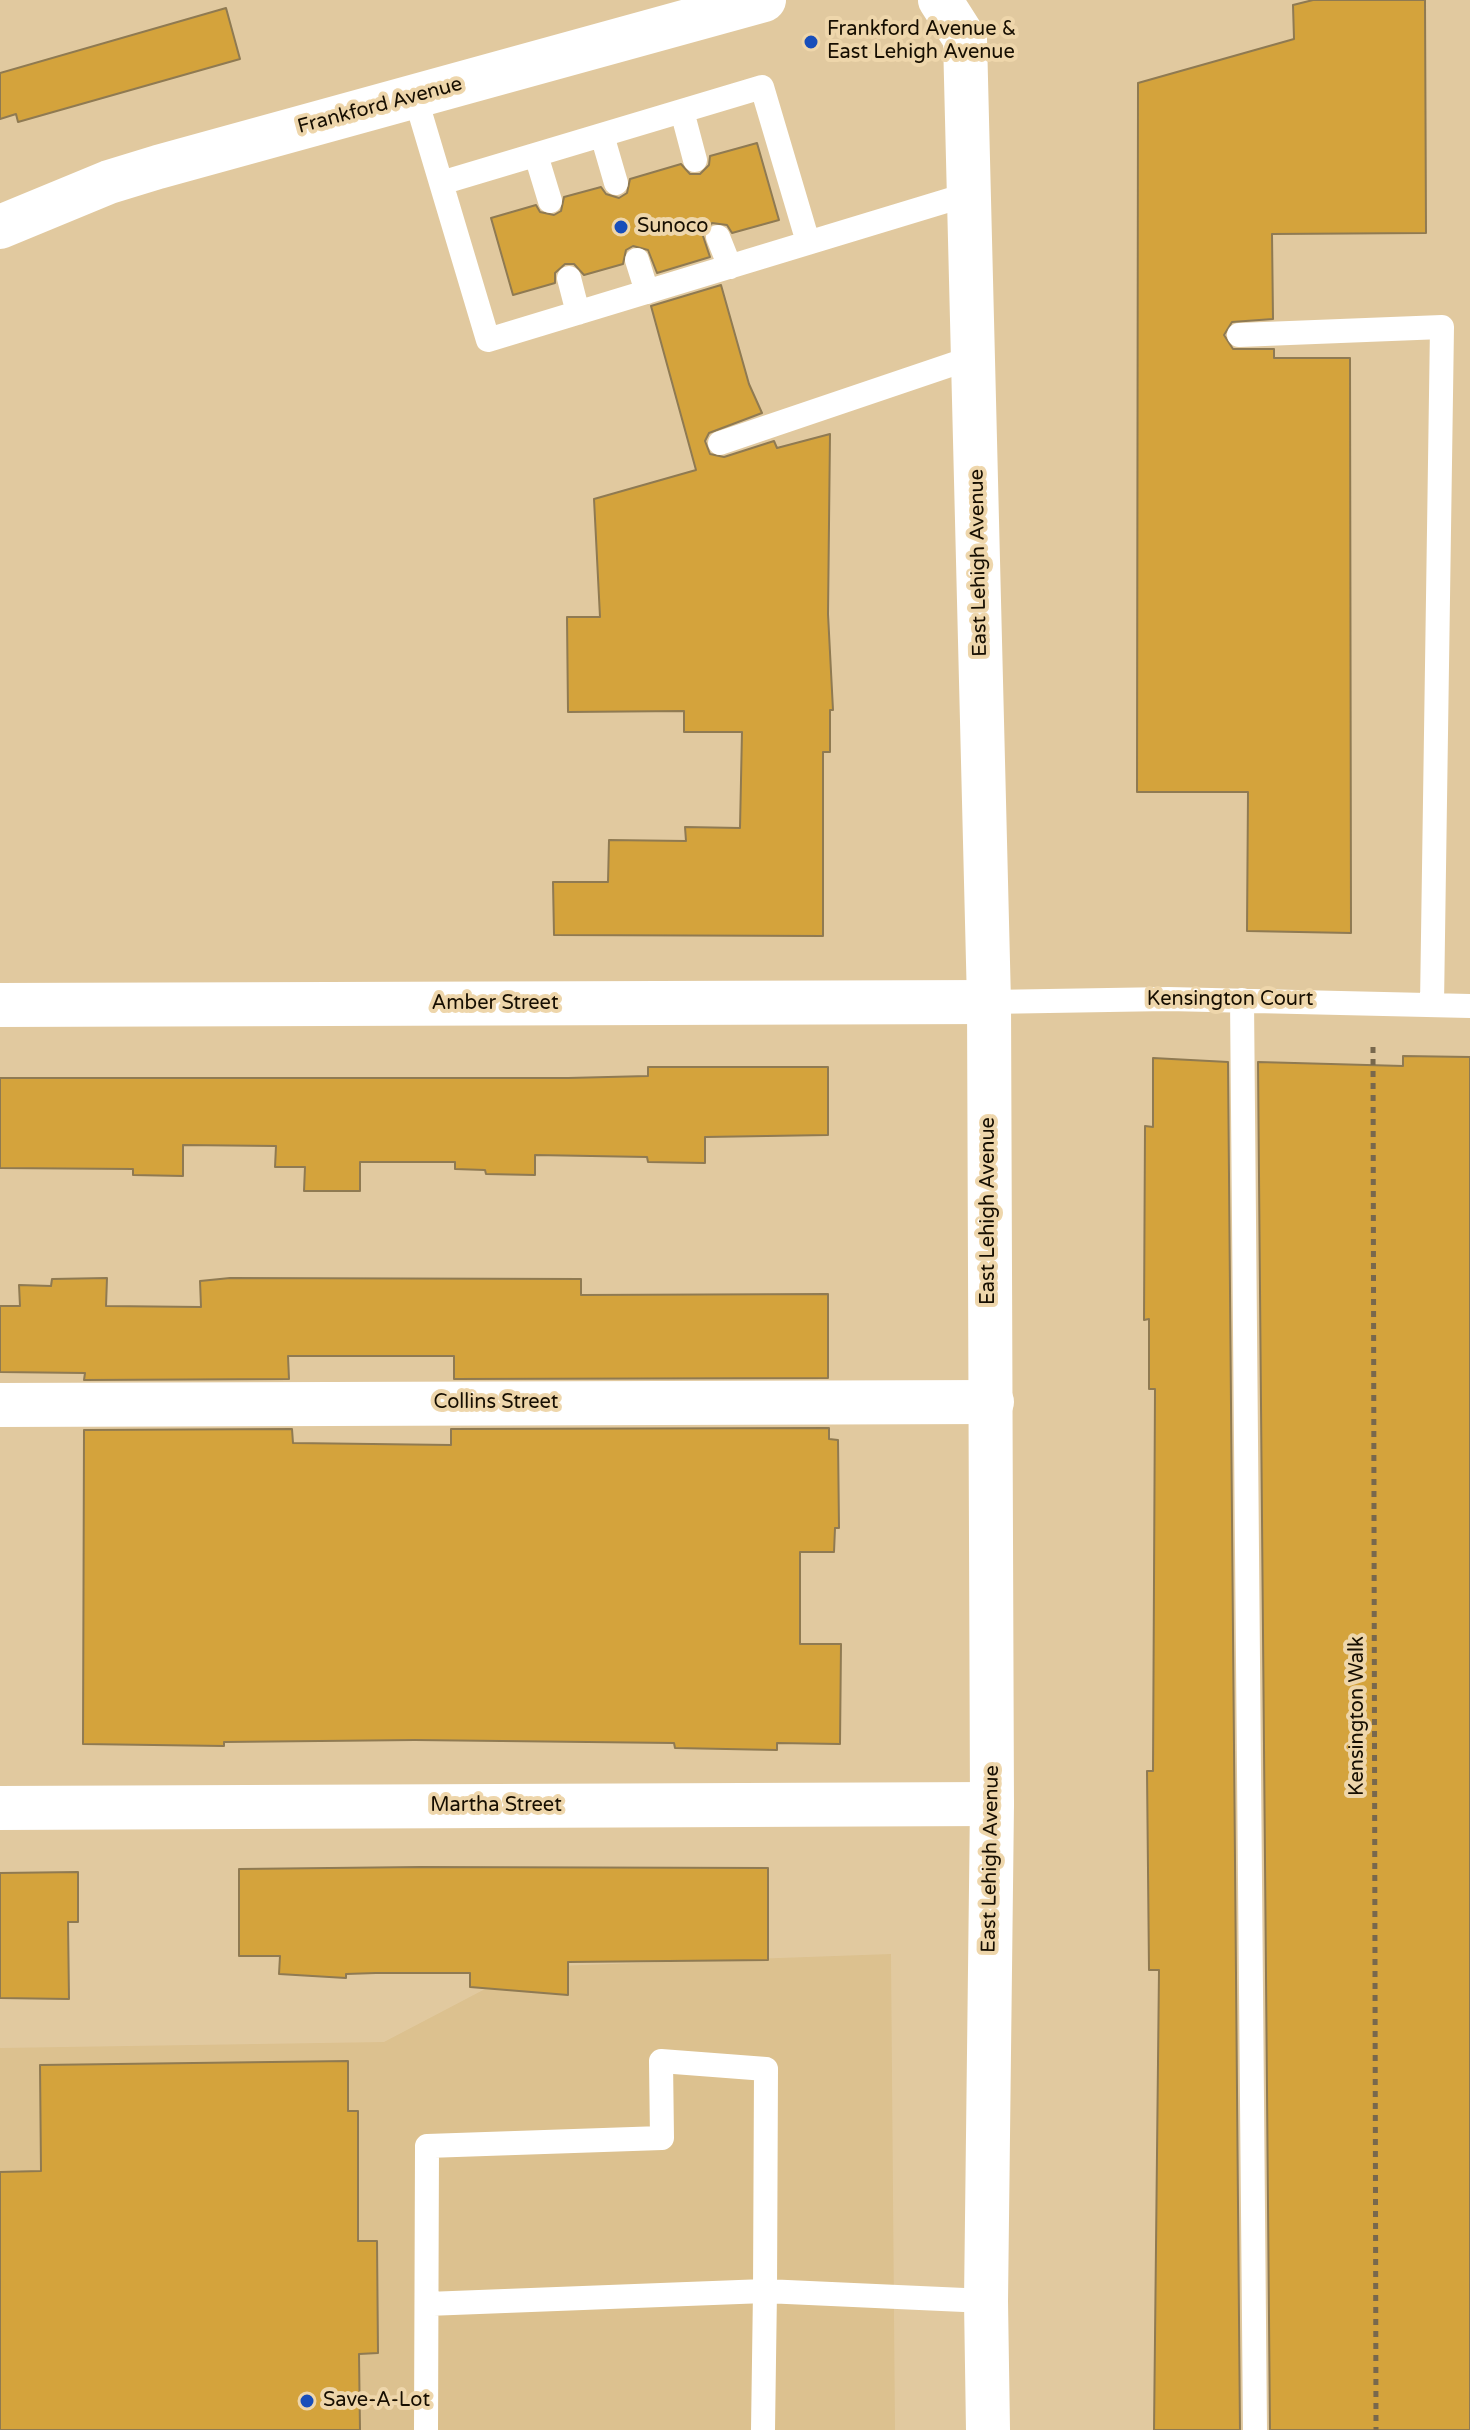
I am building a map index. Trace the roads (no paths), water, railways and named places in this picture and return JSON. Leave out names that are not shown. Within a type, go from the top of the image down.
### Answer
[{"type":"main road","name":"Frankford Avenue","points":[[0,227],[109,182],[764,0]]},
{"type":"main road","name":"East Lehigh Avenue","points":[[940,0],[965,39],[989,1002],[992,1804],[986,2301],[988,2430]]},
{"type":"main road","name":"Amber Street","points":[[0,1005],[989,1002]]},
{"type":"main road","name":"Collins Street","points":[[0,1405],[992,1402]]},
{"type":"main road","name":"Martha Street","points":[[0,1808],[992,1804]]},
{"type":"lane","points":[[441,183],[762,87],[808,242]]},
{"type":"lane","points":[[415,96],[488,340],[969,194]]},
{"type":"lane","points":[[682,111],[695,160]]},
{"type":"lane","points":[[602,135],[616,183]]},
{"type":"lane","points":[[536,155],[550,201]]},
{"type":"lane","points":[[718,237],[730,267]]},
{"type":"lane","points":[[637,260],[647,292]]},
{"type":"lane","points":[[569,278],[578,313]]},
{"type":"lane","points":[[1239,335],[1442,327],[1432,1004]]},
{"type":"lane","points":[[720,443],[974,357]]},
{"type":"lane","points":[[1242,1000],[1255,2430]]},
{"type":"lane","name":"Kensington Court","points":[[989,1002],[1242,1000],[1470,1006]]},
{"type":"lane","points":[[426,2430],[427,2146],[662,2138],[661,2061],[766,2069],[763,2430]]},
{"type":"lane","points":[[427,2304],[765,2291],[986,2301]]},
{"type":"place","name":"Frankford Avenue & East Lehigh Avenue","points":[[811,42]]},
{"type":"place","name":"Sunoco","points":[[621,227]]},
{"type":"place","name":"Save-A-Lot","points":[[307,2401]]}]
